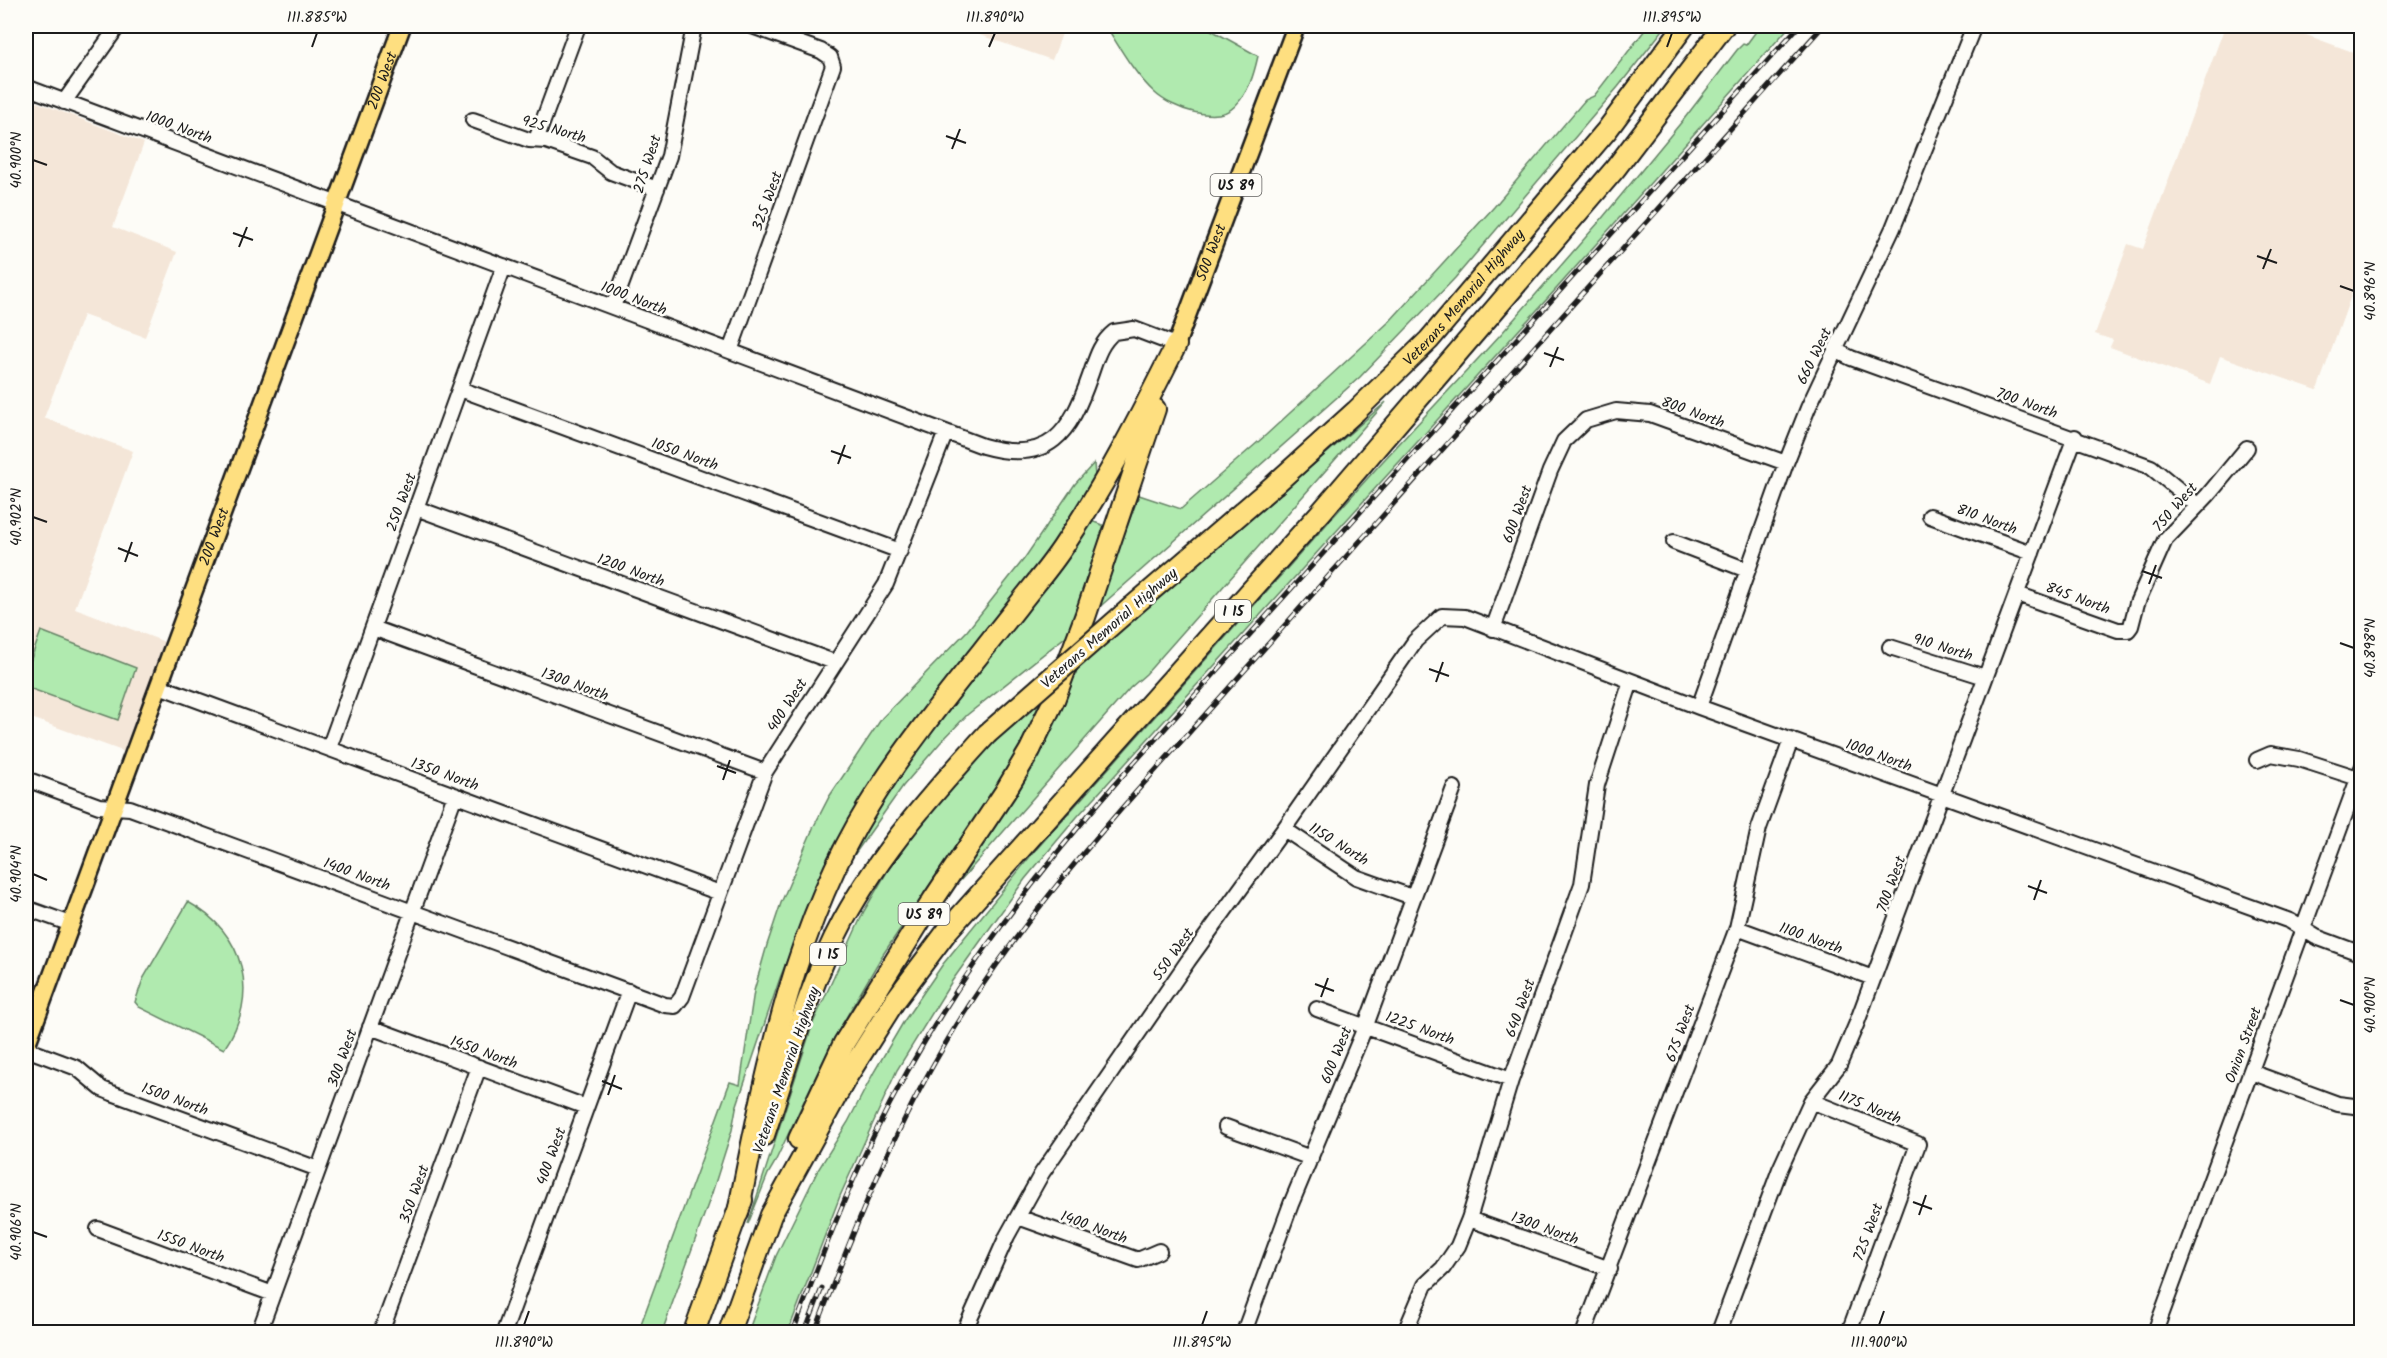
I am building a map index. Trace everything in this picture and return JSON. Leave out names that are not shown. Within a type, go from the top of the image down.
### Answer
[{"type":"highway","name":"Veterans Memorial Highway","points":[[694,1332],[738,1213],[818,975],[843,921],[886,852],[927,800],[987,734],[1290,470],[1429,340],[1607,130],[1684,26]]},
{"type":"highway","name":"Veterans Memorial Highway","points":[[729,1332],[771,1215],[846,1078],[894,1002],[948,930],[1337,494],[1615,169],[1724,26]]},
{"type":"highway","name":"US 89","points":[[738,1213],[767,1069],[799,959],[822,897],[843,855],[869,805],[923,727],[1065,545],[1122,452],[1176,345]]},
{"type":"highway","name":"US 89","points":[[771,1215],[799,1138],[844,1043],[933,900],[1005,792],[1030,750],[1054,700],[1098,580],[1176,345]]},
{"type":"main road","name":"200 West","points":[[26,1048],[338,204],[399,26]]},
{"type":"main road","name":"500 West","points":[[1176,345],[1296,26]]},
{"type":"street","points":[[64,102],[118,26]]},
{"type":"street","points":[[536,140],[578,26]]},
{"type":"street","name":"275 West","points":[[613,307],[672,146],[694,26]]},
{"type":"street","name":"325 West","points":[[730,351],[831,76],[832,61],[821,51],[752,26]]},
{"type":"street","name":"660 West","points":[[1699,707],[1786,463],[1808,408],[1893,228],[1974,26]]},
{"type":"street","name":"1000 North","points":[[26,87],[945,432],[1002,451],[1020,452],[1036,449],[1051,442],[1070,424],[1101,345],[1114,332],[1134,330],[1176,345]]},
{"type":"street","name":"925 North","points":[[473,120],[529,140],[546,141],[592,158],[616,174],[657,189]]},
{"type":"street","name":"250 West","points":[[329,748],[504,266]]},
{"type":"street","name":"700 North","points":[[1835,350],[1862,362],[2074,437],[2151,467],[2197,505]]},
{"type":"street","name":"1050 North","points":[[460,389],[900,551]]},
{"type":"street","name":"800 North","points":[[1586,420],[1616,411],[1650,414],[1786,463]]},
{"type":"street","name":"600 West","points":[[1493,628],[1550,471],[1564,441],[1586,420]]},
{"type":"street","name":"400 West","points":[[675,1006],[682,997],[765,772],[886,584],[945,432]]},
{"type":"street","name":"700 West","points":[[1719,1332],[1780,1169],[1811,1101],[1839,1065],[2074,437]]},
{"type":"street","name":"750 West","points":[[2128,630],[2137,603],[2165,540],[2247,448]]},
{"type":"street","name":"1200 North","points":[[416,508],[834,662]]},
{"type":"street","name":"810 North","points":[[1930,516],[2032,553]]},
{"type":"street","points":[[1674,542],[1747,570]]},
{"type":"street","name":"845 North","points":[[2017,594],[2118,630],[2128,630]]},
{"type":"street","name":"1000 North","points":[[1442,616],[1465,617],[1699,707],[2287,920],[2316,937],[2361,954]]},
{"type":"street","name":"550 West","points":[[964,1332],[1007,1236],[1042,1173],[1121,1057],[1415,641],[1442,616]]},
{"type":"street","name":"1300 North","points":[[373,628],[765,772]]},
{"type":"street","name":"910 North","points":[[1890,647],[1986,677]]},
{"type":"street","name":"640 West","points":[[1405,1332],[1425,1285],[1443,1268],[1458,1246],[1469,1219],[1511,1080],[1582,884],[1597,785],[1631,681]]},
{"type":"street","name":"1350 North","points":[[159,686],[720,893]]},
{"type":"street","name":"675 West","points":[[1584,1332],[1610,1269],[1737,928],[1759,828],[1791,740]]},
{"type":"street","points":[[2257,760],[2271,754],[2360,773]]},
{"type":"street","name":"Onion Street","points":[[2155,1332],[2360,773]]},
{"type":"street","name":"1400 North","points":[[26,779],[99,806],[130,808],[666,1005],[675,1006]]},
{"type":"street","name":"600 West","points":[[1244,1332],[1291,1203],[1366,1025],[1454,788]]},
{"type":"street","name":"300 West","points":[[259,1332],[455,795]]},
{"type":"street","name":"1150 North","points":[[1284,829],[1356,877],[1412,897]]},
{"type":"street","points":[[26,908],[71,924]]},
{"type":"street","name":"1100 North","points":[[1737,928],[1873,978]]},
{"type":"street","name":"400 West","points":[[504,1332],[629,991]]},
{"type":"street","name":"1225 North","points":[[1317,1009],[1366,1025],[1511,1080]]},
{"type":"street","name":"1450 North","points":[[370,1027],[586,1107]]},
{"type":"street","name":"1500 North","points":[[26,1048],[77,1068],[102,1089],[112,1094],[318,1169]]},
{"type":"street","name":"350 West","points":[[381,1332],[479,1067]]},
{"type":"street","points":[[2251,1072],[2338,1104],[2361,1107]]},
{"type":"street","name":"1175 North","points":[[1811,1101],[1918,1144]]},
{"type":"street","points":[[1226,1127],[1311,1158]]},
{"type":"street","name":"725 West","points":[[1849,1332],[1918,1144]]},
{"type":"street","name":"1400 North","points":[[1018,1217],[1137,1260],[1159,1251]]},
{"type":"street","name":"1300 North","points":[[1469,1219],[1610,1269]]},
{"type":"street","name":"1550 North","points":[[98,1229],[273,1293]]},
{"type":"shaded area","points":[[954,26],[1065,26],[1052,60]]},
{"type":"shaded area","points":[[2225,26],[2282,26],[2361,55],[2361,268],[2317,390],[2220,356],[2210,384],[2110,347],[2113,340],[2095,334],[2128,244],[2143,249]]},
{"type":"shaded area","points":[[26,98],[144,143],[113,227],[177,252],[145,337],[83,315],[44,418],[133,451],[75,608],[165,642],[125,752],[26,716]]},
{"type":"green space","points":[[1106,26],[1204,26],[1258,56],[1253,76],[1240,101],[1227,112],[1206,114],[1183,109],[1162,99],[1148,86],[1128,61]]},
{"type":"green space","points":[[1648,26],[1666,26],[1618,87],[1455,278],[1360,377],[1095,611],[1139,495],[1181,509],[1266,435],[1390,321],[1494,207],[1585,100],[1594,96]]},
{"type":"green space","points":[[1760,26],[1790,26],[1557,288],[1077,817],[1025,879],[952,981],[897,1070],[840,1196],[788,1332],[748,1332],[776,1256],[818,1170],[848,1122],[904,1021],[943,964],[1033,853],[1383,461],[1502,333],[1599,222],[1684,119],[1737,50],[1743,44],[1746,45]]},
{"type":"green space","points":[[1386,402],[1146,674],[1130,688],[960,881],[953,885],[1072,673]]},
{"type":"green space","points":[[1094,463],[1095,477],[1054,544],[838,846],[833,846],[780,978],[736,1108],[732,1130],[712,1193],[662,1332],[638,1332],[730,1082],[740,1085],[754,991],[767,945],[781,903],[829,797],[882,718],[967,631],[1024,559],[1075,484]]},
{"type":"green space","points":[[1091,521],[1108,527],[1070,633],[967,715],[940,743],[903,786],[847,865],[875,815],[915,754],[1039,594]]},
{"type":"green space","points":[[41,631],[136,668],[118,720],[26,687],[26,673]]},
{"type":"green space","points":[[1047,694],[1008,772],[961,845],[958,843],[882,956],[833,1040],[768,1174],[748,1224],[813,1023],[864,911],[888,870],[924,820],[987,748]]},
{"type":"green space","points":[[188,902],[223,930],[234,948],[241,967],[244,987],[242,1008],[224,1049],[139,1007],[135,1002],[143,979]]},
{"type":"railway","points":[[793,1332],[852,1184],[899,1087],[953,996],[1047,866],[1115,784],[1799,26]]},
{"type":"railway","points":[[815,1332],[884,1162],[925,1080],[972,1001],[1030,919],[1137,791],[1823,26]]},
{"type":"railway","points":[[805,1332],[822,1288]]}]
